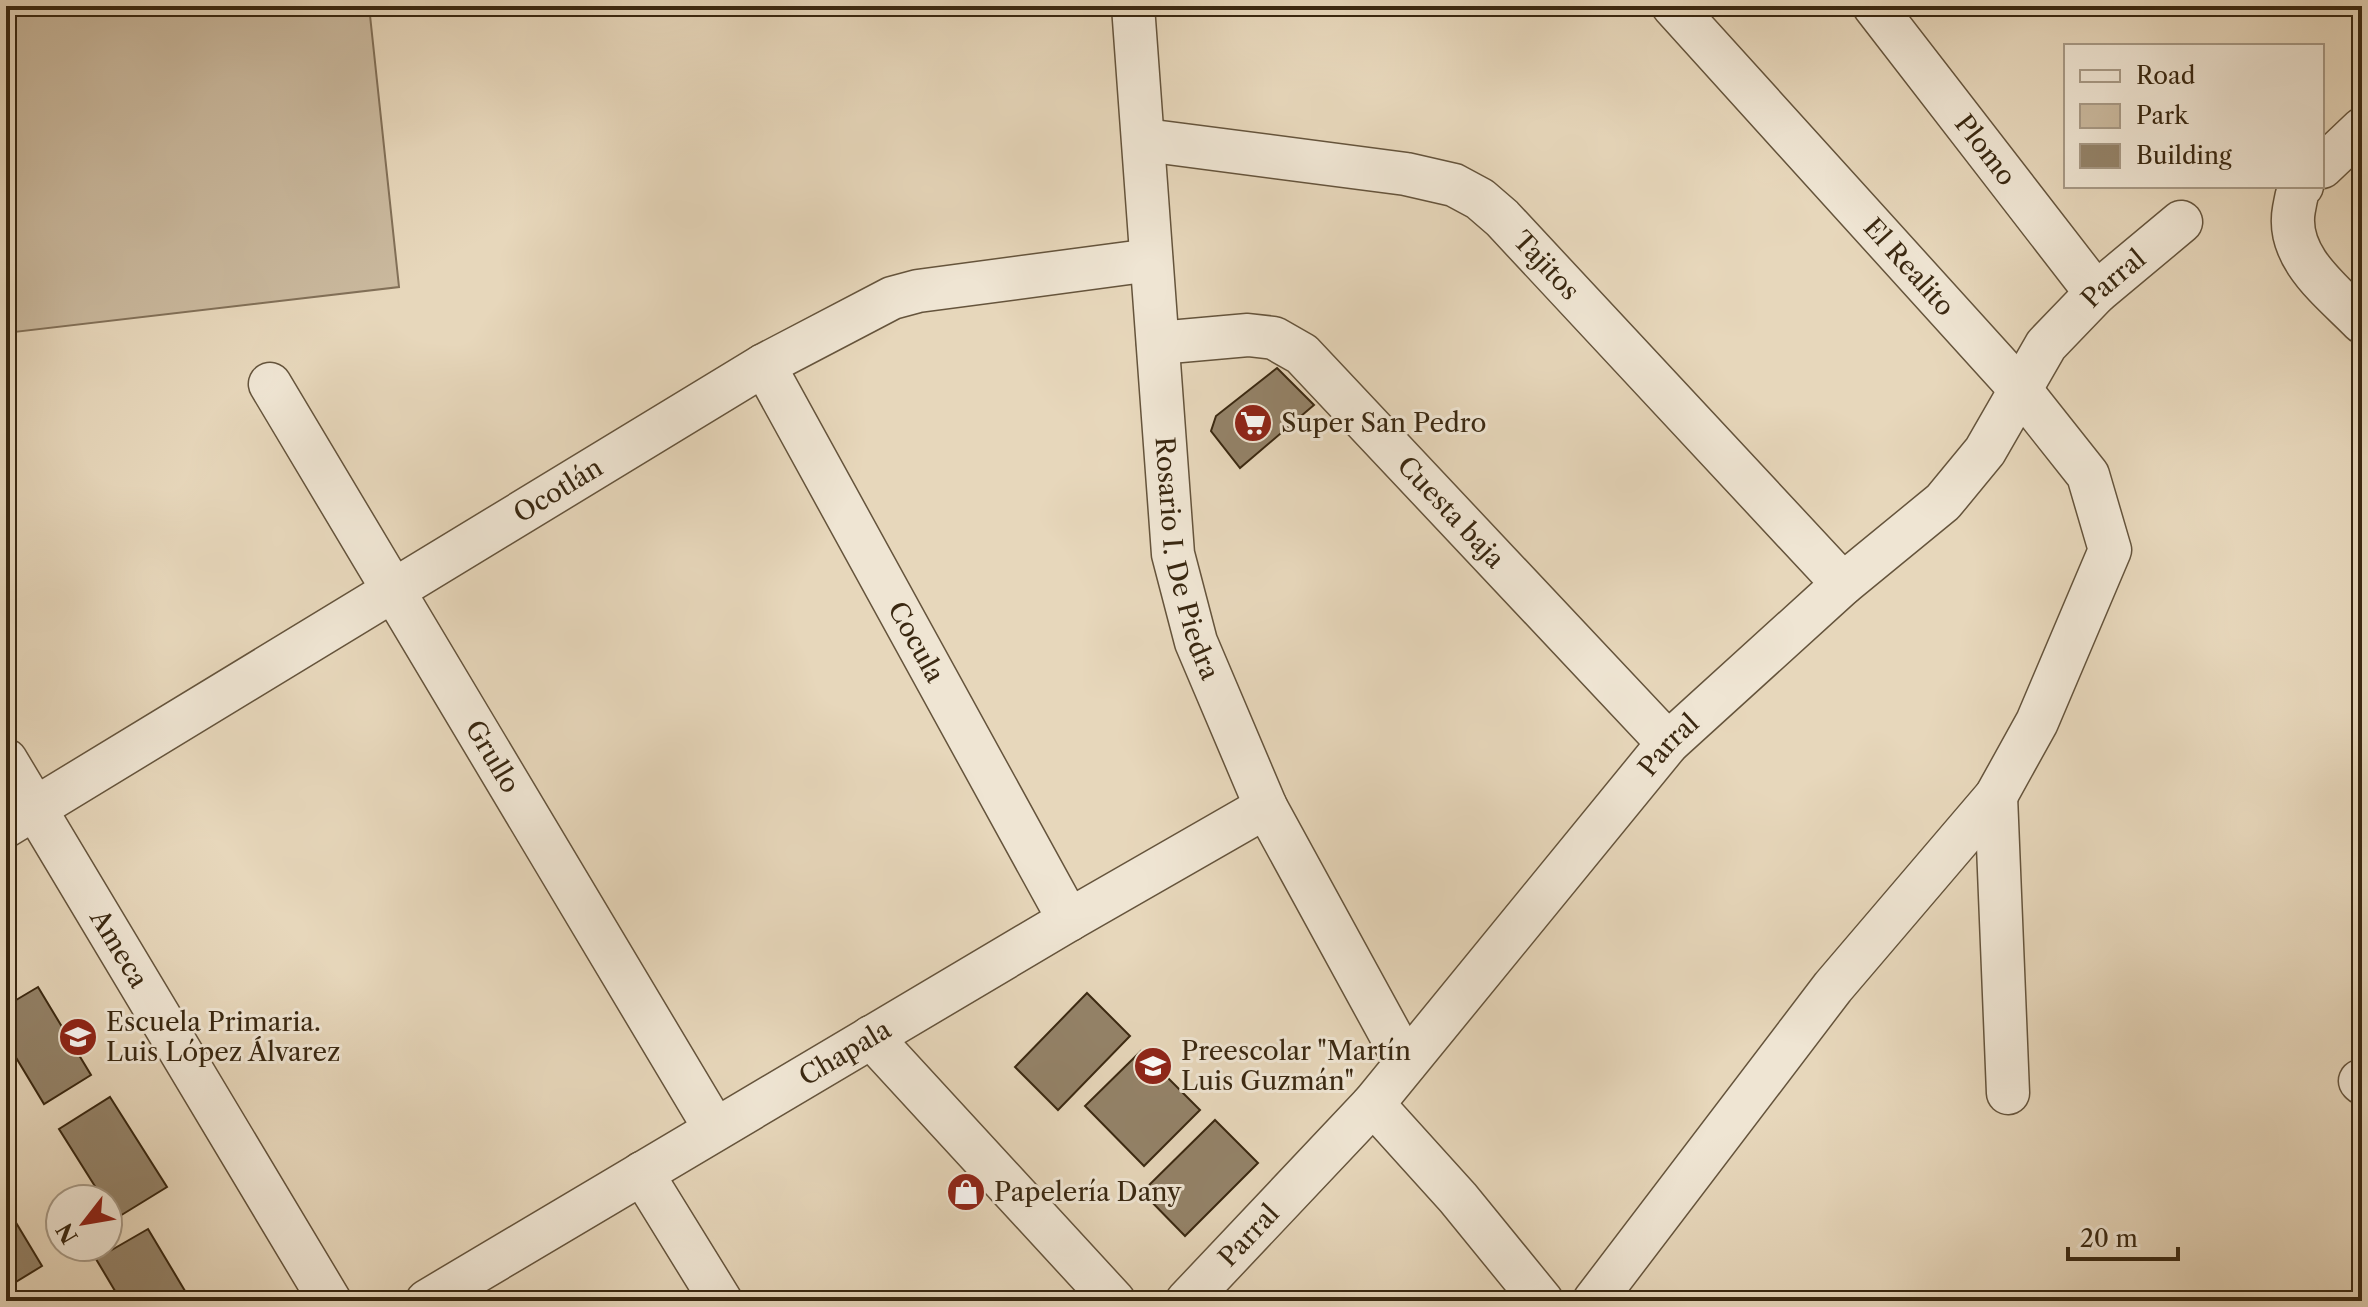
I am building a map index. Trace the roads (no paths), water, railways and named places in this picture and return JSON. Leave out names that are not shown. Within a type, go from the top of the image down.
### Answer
[{"type":"street","name":"Rosario I. De Piedra","points":[[1133,6],[1173,554],[1196,642],[1266,807],[1406,1063]]},
{"type":"street","name":"El Realito","points":[[1673,6],[2019,388],[2088,475],[2110,550],[2037,722],[1996,796]]},
{"type":"street","name":"Plomo","points":[[1874,6],[2096,293]]},
{"type":"street","points":[[2324,165],[2362,129]]},
{"type":"street","name":"Tajitos","points":[[1145,140],[1406,174],[1454,185],[1480,199],[1513,229],[1843,584]]},
{"type":"street","points":[[2304,188],[2292,221],[2300,255],[2362,322]]},
{"type":"street","name":"Parral","points":[[1187,1301],[1373,1104],[1668,743],[1843,584],[1943,502],[1985,451],[2046,345],[2096,293],[2181,222]]},
{"type":"street","name":"Ocotlán","points":[[21,817],[764,365],[892,298],[918,291],[1151,260]]},
{"type":"street","name":"Cuesta baja","points":[[1158,343],[1248,335],[1274,338],[1302,354],[1668,743]]},
{"type":"street","name":"Cocula","points":[[764,365],[1069,920]]},
{"type":"street","name":"Grullo","points":[[270,384],[715,1129]]},
{"type":"street","name":"Ameca","points":[[6,760],[21,817],[330,1301]]},
{"type":"street","points":[[1996,796],[2008,1093]]},
{"type":"street","points":[[1594,1301],[1833,987],[1996,796]]},
{"type":"street","name":"Chapala","points":[[427,1301],[1069,920],[1266,807]]},
{"type":"street","points":[[871,1037],[1114,1301]]},
{"type":"street","points":[[1373,1104],[1458,1198],[1542,1301]]},
{"type":"street","points":[[642,1173],[721,1301]]},
{"type":"place","name":"Super San Pedro","points":[[1253,423]]},
{"type":"place","name":"Escuela Primaria. Luis López Álvarez","points":[[78,1037]]},
{"type":"place","name":"Preescolar \"Martín Luis Guzmán\"","points":[[1153,1066]]},
{"type":"place","name":"Papelería Dany","points":[[966,1192]]}]
